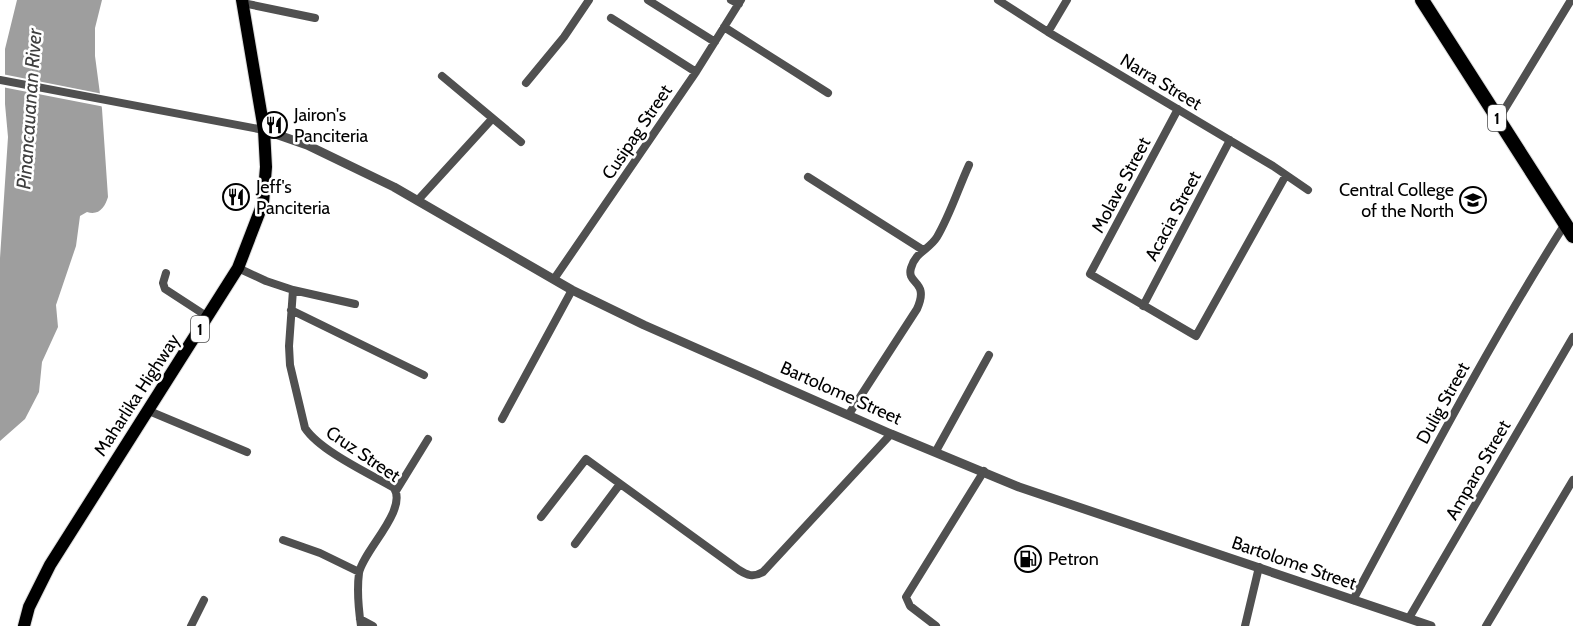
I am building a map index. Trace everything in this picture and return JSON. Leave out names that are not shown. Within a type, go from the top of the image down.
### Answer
[{"type":"highway","name":"1","points":[[1422,0],[1573,236]]},
{"type":"main road","name":"Maharlika Highway","points":[[24,626],[29,607],[50,565],[238,268],[262,203],[266,167],[264,130],[242,2]]},
{"type":"street","points":[[526,83],[564,37],[589,0]]},
{"type":"street","points":[[648,0],[715,42]]},
{"type":"street","points":[[731,0],[740,2]]},
{"type":"street","name":"Narra Street","points":[[998,0],[1308,190]]},
{"type":"street","points":[[1048,32],[1067,0]]},
{"type":"street","points":[[1498,120],[1571,0]]},
{"type":"street","points":[[242,2],[315,18]]},
{"type":"street","name":"Cusipag Street","points":[[554,279],[696,72],[740,2]]},
{"type":"street","points":[[611,18],[696,72]]},
{"type":"street","points":[[724,27],[828,93]]},
{"type":"street","points":[[442,76],[521,142]]},
{"type":"street","points":[[0,80],[264,130]]},
{"type":"street","name":"Molave Street","points":[[1143,306],[1090,274],[1178,110]]},
{"type":"street","points":[[418,200],[492,119]]},
{"type":"street","name":"Bartolome Street","points":[[264,130],[307,145],[418,200],[572,290],[644,325],[891,434],[1019,487],[1431,626]]},
{"type":"street","name":"Acacia Street","points":[[1143,306],[1230,141]]},
{"type":"street","points":[[849,414],[921,299],[922,289],[910,272],[915,258],[936,239],[969,165]]},
{"type":"street","points":[[1143,306],[1196,336],[1286,175]]},
{"type":"street","points":[[808,177],[923,250]]},
{"type":"street","name":"Dulig Street","points":[[1353,600],[1514,308],[1565,224]]},
{"type":"street","points":[[238,268],[293,290],[355,304]]},
{"type":"street","points":[[166,273],[163,283],[165,288],[208,317]]},
{"type":"street","name":"Cruz Street","points":[[293,290],[288,346],[290,365],[305,428],[310,437],[396,491],[398,497],[396,506],[359,572]]},
{"type":"street","points":[[501,419],[572,290]]},
{"type":"street","points":[[291,310],[424,375]]},
{"type":"street","name":"Amparo Street","points":[[1409,618],[1573,337]]},
{"type":"street","points":[[936,451],[989,355]]},
{"type":"street","points":[[148,411],[247,452]]},
{"type":"street","points":[[542,517],[586,459],[739,570],[747,574],[758,575],[891,434]]},
{"type":"street","points":[[396,491],[428,439]]},
{"type":"street","points":[[936,626],[910,606],[906,597],[984,471]]},
{"type":"street","points":[[1486,626],[1573,480]]},
{"type":"street","points":[[575,544],[620,484]]},
{"type":"street","points":[[283,540],[320,553],[359,572],[361,623],[373,626]]},
{"type":"street","points":[[1245,626],[1259,567]]},
{"type":"street","points":[[191,626],[204,600]]},
{"type":"water","name":"Pinancauanan River","points":[[17,0],[102,0],[95,28],[95,56],[102,109],[108,197],[98,212],[87,212],[80,216],[76,246],[56,305],[58,327],[42,362],[39,392],[25,419],[0,441],[0,258],[8,137],[5,104],[5,49]]},
{"type":"pier","points":[[2,74],[103,94],[105,107],[2,87]]},
{"type":"place","name":"Jairon's Panciteria","points":[[274,125]]},
{"type":"place","name":"Jeff's Panciteria","points":[[236,197]]},
{"type":"place","name":"Central College of the North","points":[[1473,200]]},
{"type":"place","name":"Petron","points":[[1028,559]]}]
